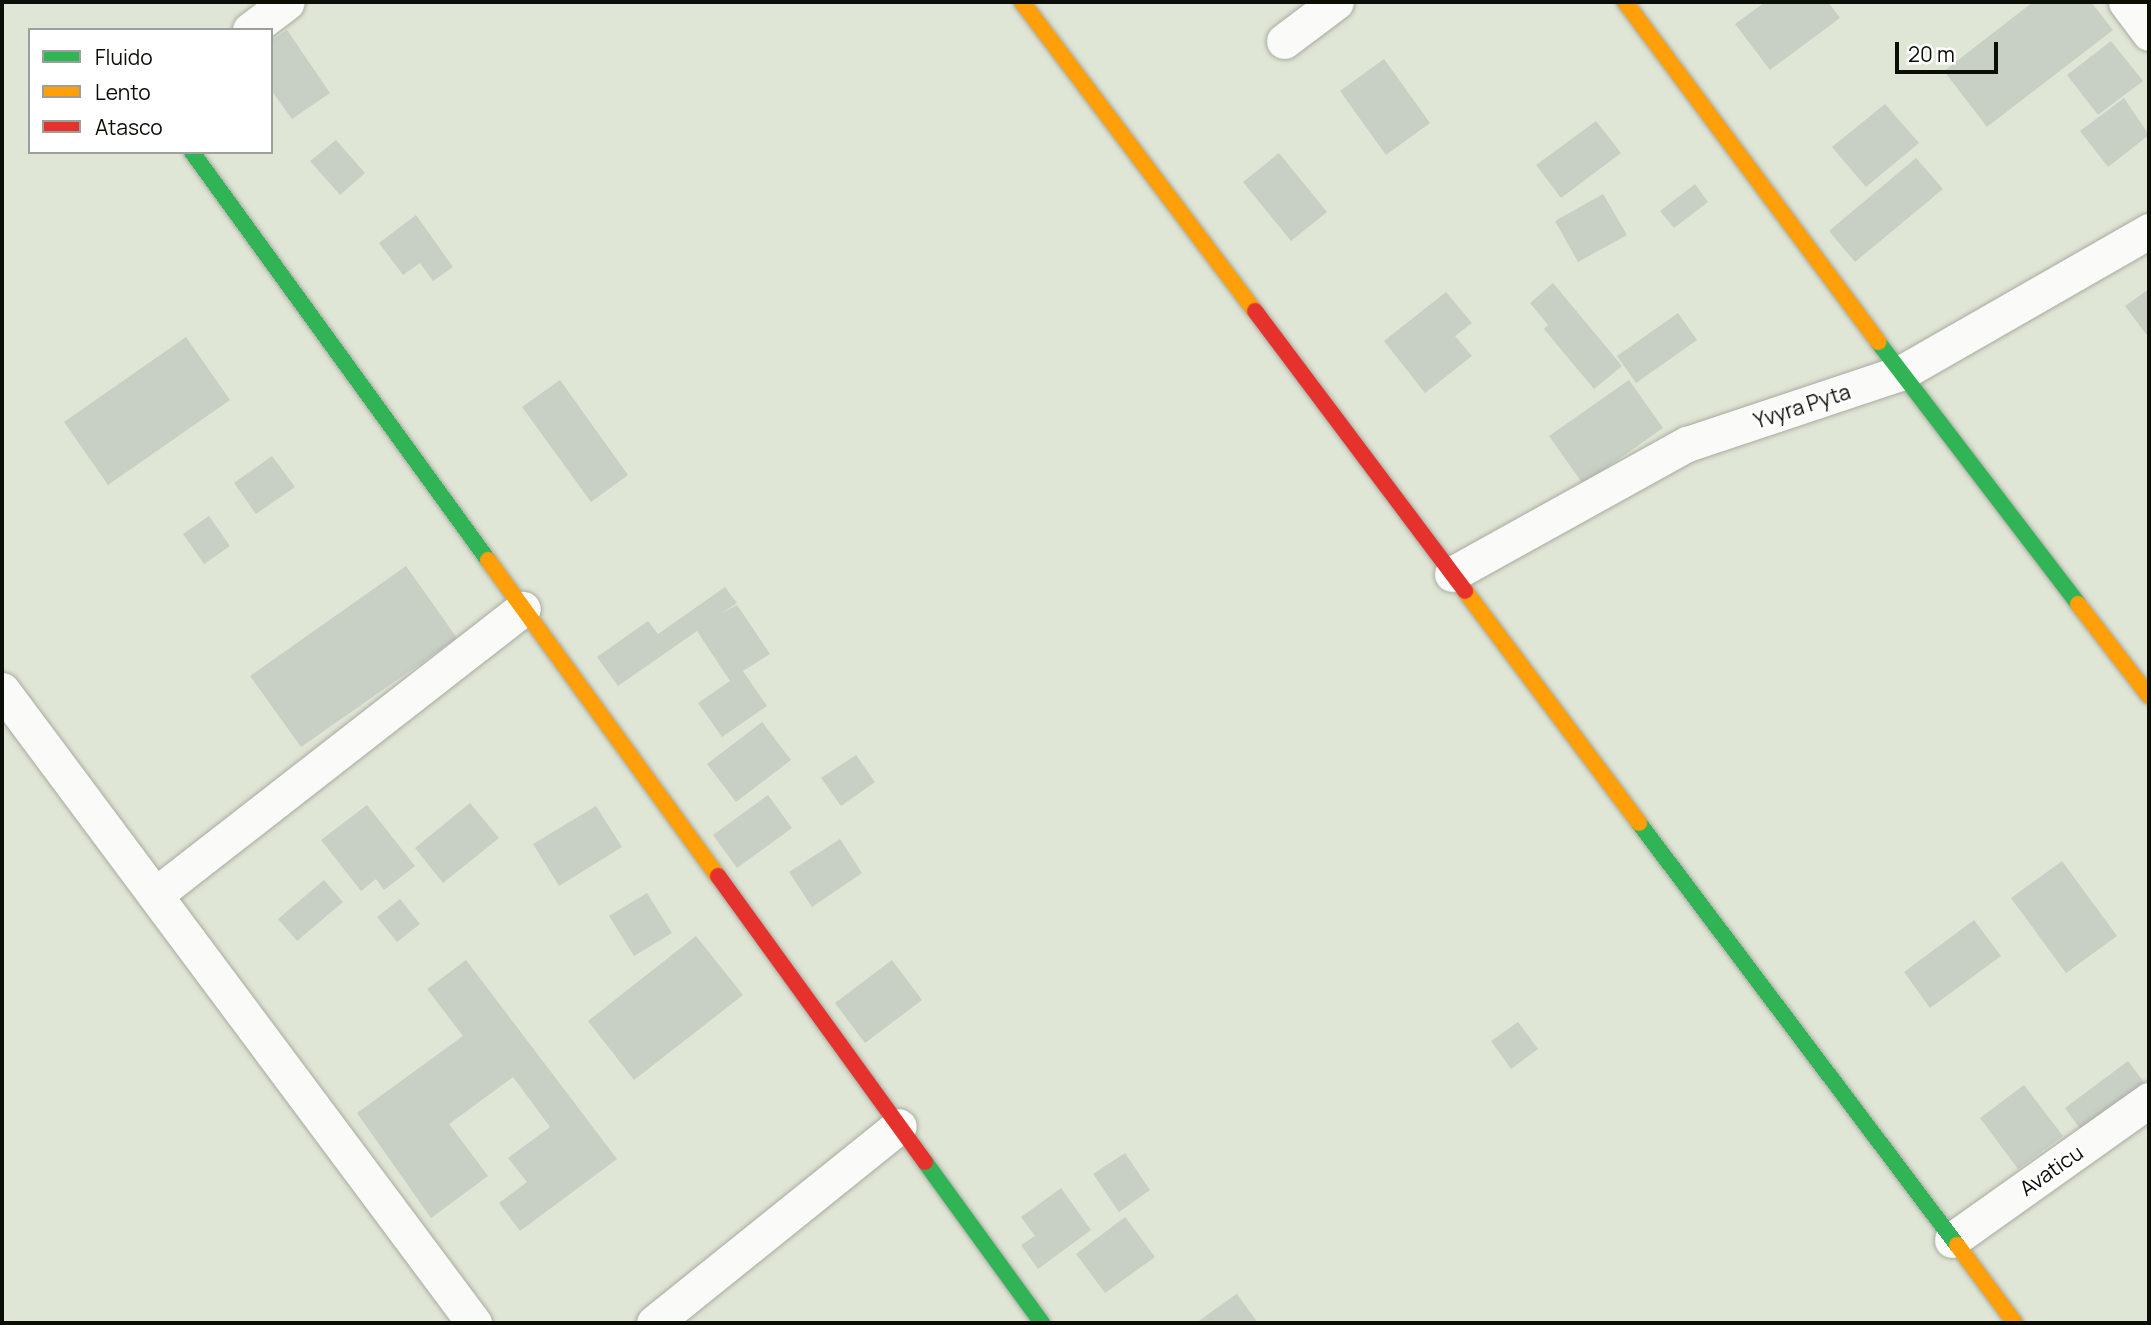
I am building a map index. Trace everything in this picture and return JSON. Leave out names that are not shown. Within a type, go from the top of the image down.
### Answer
[{"type":"street","points":[[253,28],[287,2]]},
{"type":"street","points":[[1022,2],[2015,1323]]},
{"type":"street","points":[[1284,41],[1336,2]]},
{"type":"street","points":[[1625,2],[1901,373],[2149,696]]},
{"type":"street","points":[[2126,2],[2149,33]]},
{"type":"street","points":[[193,154],[1042,1323]]},
{"type":"street","name":"Yvyra Pyta","points":[[1452,574],[1687,444],[1901,373],[2149,231]]},
{"type":"street","points":[[155,895],[523,609]]},
{"type":"street","points":[[2,690],[474,1323]]},
{"type":"street","name":"Avaticu","points":[[1952,1240],[2149,1100]]},
{"type":"street","points":[[654,1323],[899,1126]]},
{"type":"building","points":[[1765,2],[1828,2],[1840,18],[1770,70],[1735,24]]},
{"type":"building","points":[[2033,2],[2091,2],[2113,30],[1987,127],[1944,71]]},
{"type":"building","points":[[287,30],[330,93],[292,119],[273,93],[273,40]]},
{"type":"building","points":[[2111,41],[2143,81],[2098,115],[2067,75]]},
{"type":"building","points":[[1384,59],[1430,123],[1386,155],[1340,91]]},
{"type":"building","points":[[2124,98],[2149,135],[2108,167],[2080,131]]},
{"type":"building","points":[[1885,104],[1919,143],[1866,187],[1832,147]]},
{"type":"building","points":[[1596,121],[1621,153],[1561,198],[1536,165]]},
{"type":"building","points":[[336,140],[365,173],[340,195],[310,161]]},
{"type":"building","points":[[1279,153],[1327,212],[1291,241],[1243,182]]},
{"type":"building","points":[[1916,158],[1943,189],[1855,262],[1829,231]]},
{"type":"building","points":[[1695,184],[1708,202],[1674,228],[1660,211]]},
{"type":"building","points":[[1603,194],[1627,235],[1578,262],[1555,221]]},
{"type":"building","points":[[416,215],[453,267],[433,281],[420,263],[403,275],[379,243]]},
{"type":"building","points":[[1553,283],[1622,366],[1594,389],[1544,329],[1548,325],[1530,303]]},
{"type":"building","points":[[2149,289],[2149,338],[2125,306]]},
{"type":"building","points":[[1446,292],[1472,323],[1455,336],[1472,356],[1425,393],[1384,341]]},
{"type":"building","points":[[1678,313],[1697,340],[1636,383],[1617,356]]},
{"type":"building","points":[[186,337],[230,400],[108,485],[64,422]]},
{"type":"building","points":[[560,380],[628,475],[591,502],[522,407]]},
{"type":"building","points":[[1629,380],[1663,428],[1583,484],[1549,436]]},
{"type":"building","points":[[272,456],[295,487],[256,514],[234,483]]},
{"type":"building","points":[[209,516],[230,546],[204,564],[183,534]]},
{"type":"building","points":[[406,566],[457,638],[301,747],[250,676]]},
{"type":"building","points":[[725,587],[737,603],[722,613],[737,605],[770,654],[743,671],[767,706],[722,737],[698,703],[730,681],[697,631],[618,686],[597,657],[648,621],[658,634]]},
{"type":"building","points":[[762,722],[791,760],[736,802],[707,764]]},
{"type":"building","points":[[856,755],[875,782],[841,806],[821,778]]},
{"type":"building","points":[[768,795],[792,828],[737,868],[713,835]]},
{"type":"building","points":[[470,803],[499,838],[443,883],[415,848]]},
{"type":"building","points":[[367,805],[415,866],[384,890],[376,879],[361,891],[321,840]]},
{"type":"building","points":[[596,806],[622,847],[559,886],[533,844]]},
{"type":"building","points":[[840,839],[862,873],[812,907],[789,872]]},
{"type":"building","points":[[2062,861],[2117,936],[2066,973],[2011,898]]},
{"type":"building","points":[[324,880],[343,902],[297,941],[278,919]]},
{"type":"building","points":[[647,893],[672,933],[634,956],[609,916]]},
{"type":"building","points":[[400,899],[420,924],[397,942],[377,917]]},
{"type":"building","points":[[1974,920],[2001,956],[1930,1008],[1904,972]]},
{"type":"building","points":[[696,936],[743,995],[634,1080],[588,1021]]},
{"type":"building","points":[[466,960],[617,1159],[520,1231],[499,1203],[527,1182],[508,1158],[550,1127],[513,1077],[449,1124],[488,1176],[431,1218],[357,1113],[463,1036],[427,989]]},
{"type":"building","points":[[892,960],[922,1000],[865,1043],[835,1003]]},
{"type":"building","points":[[1518,1022],[1538,1049],[1511,1069],[1491,1041]]},
{"type":"building","points":[[2128,1061],[2149,1089],[2089,1141],[2065,1108]]},
{"type":"building","points":[[2024,1085],[2063,1136],[2018,1169],[1980,1118]]},
{"type":"building","points":[[1125,1153],[1150,1190],[1119,1212],[1093,1174]]},
{"type":"building","points":[[1061,1188],[1091,1230],[1038,1269],[1021,1245],[1035,1236],[1021,1217]]},
{"type":"building","points":[[1125,1217],[1155,1257],[1105,1293],[1076,1254]]},
{"type":"building","points":[[1237,1294],[1258,1323],[1196,1323],[1235,1295]]},
{"type":"traffic: fast","points":[[193,154],[488,560]]},
{"type":"traffic: fast","points":[[1878,342],[2078,604]]},
{"type":"traffic: fast","points":[[1639,823],[1957,1245]]},
{"type":"traffic: fast","points":[[925,1162],[1042,1323]]},
{"type":"traffic: slow","points":[[1022,2],[1255,311]]},
{"type":"traffic: slow","points":[[1625,2],[1878,342]]},
{"type":"traffic: slow","points":[[488,560],[718,876]]},
{"type":"traffic: slow","points":[[1465,591],[1639,823]]},
{"type":"traffic: slow","points":[[2078,604],[2149,696]]},
{"type":"traffic: slow","points":[[1957,1245],[2015,1323]]},
{"type":"traffic: jam","points":[[1255,311],[1465,591]]},
{"type":"traffic: jam","points":[[718,876],[925,1162]]}]
